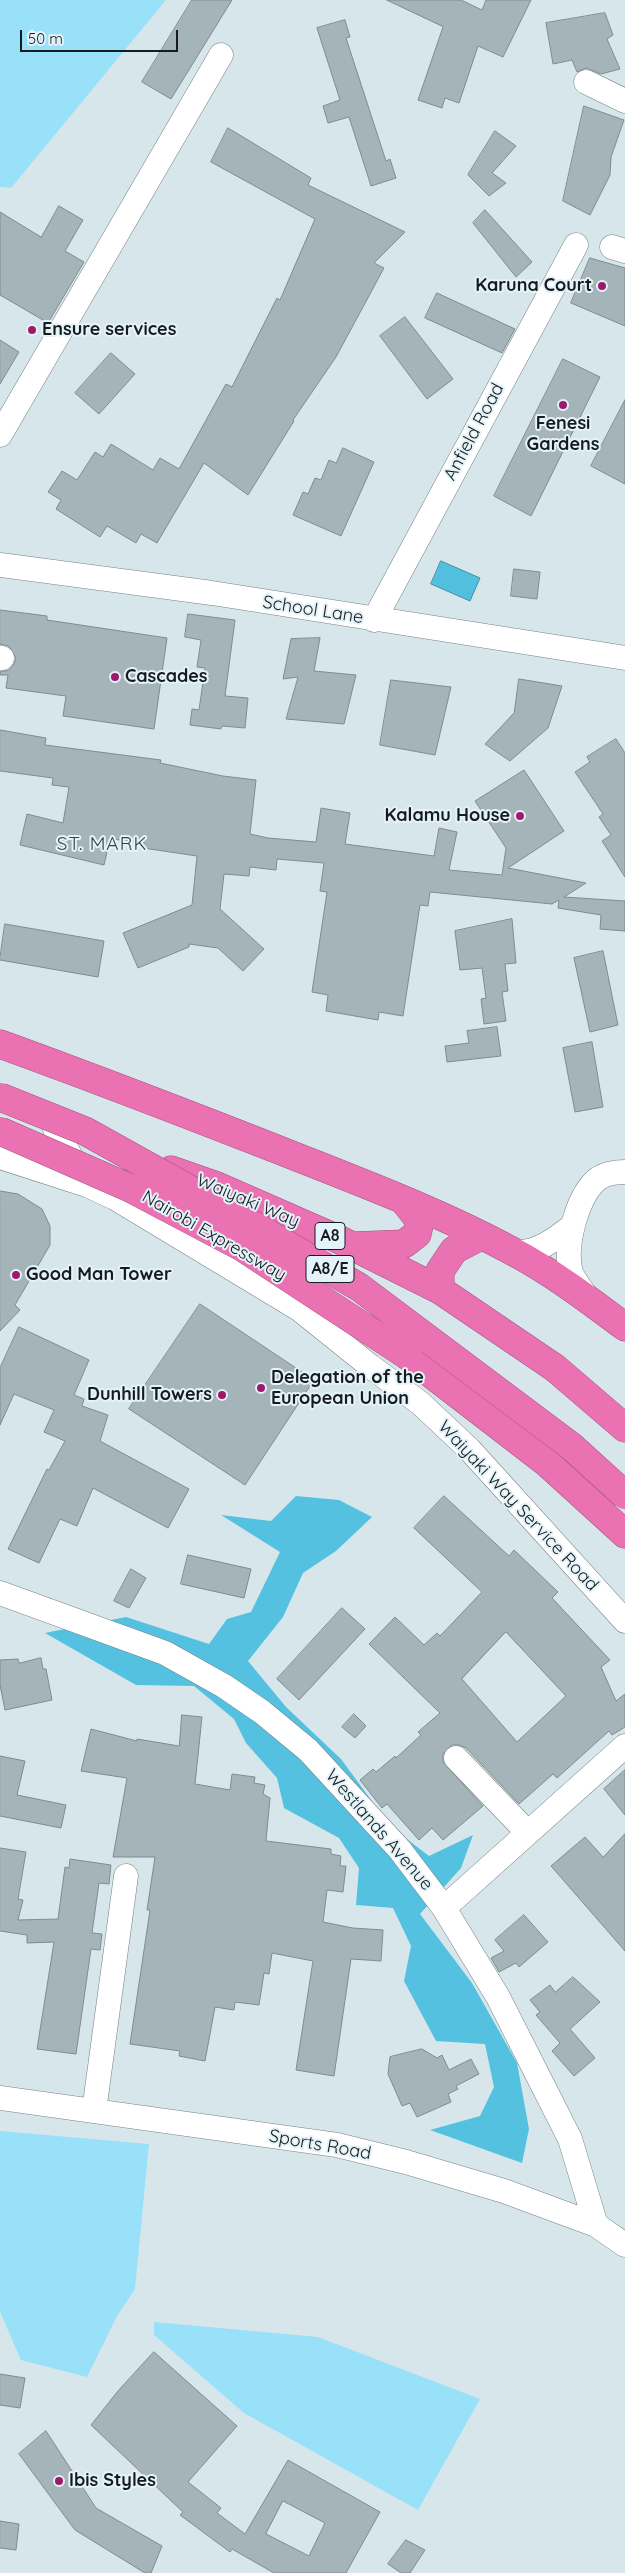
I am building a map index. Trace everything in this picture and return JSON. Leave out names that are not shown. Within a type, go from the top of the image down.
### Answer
[{"type":"highway","points":[[0,1044],[116,1086],[405,1202],[482,1236],[513,1251],[588,1299],[625,1327]]},
{"type":"highway","name":"Nairobi Expressway","points":[[0,1097],[85,1131],[360,1287],[571,1446],[625,1495]]},
{"type":"highway","name":"Waiyaki Way","points":[[0,1111],[217,1186],[352,1246],[440,1290],[555,1368],[625,1428]]},
{"type":"highway","name":"Nairobi Expressway","points":[[0,1130],[130,1188],[250,1253],[408,1356],[547,1463],[625,1534]]},
{"type":"highway","points":[[352,1246],[404,1244],[417,1234],[420,1221],[405,1202]]},
{"type":"highway","points":[[440,1290],[440,1271],[454,1250],[482,1236]]},
{"type":"street","points":[[0,434],[221,55]]},
{"type":"street","points":[[586,82],[625,102]]},
{"type":"street","name":"Anfield Road","points":[[374,620],[576,245]]},
{"type":"street","name":"School Lane","points":[[0,565],[212,593],[625,658]]},
{"type":"street","points":[[55,1129],[87,1185]]},
{"type":"street","name":"Waiyaki Way Service Road","points":[[0,1157],[87,1185],[115,1198],[299,1309],[420,1403],[469,1449],[625,1621]]},
{"type":"street","points":[[588,1299],[570,1270],[572,1226],[587,1194],[599,1178],[614,1172],[625,1172]]},
{"type":"street","points":[[513,1251],[528,1251],[545,1244],[572,1226]]},
{"type":"street","name":"Westlands Avenue","points":[[0,1594],[166,1653],[224,1686],[262,1712],[308,1750],[400,1850],[444,1908],[498,1997],[570,2139],[596,2226]]},
{"type":"street","points":[[444,1908],[625,1746]]},
{"type":"street","points":[[456,1758],[527,1832]]},
{"type":"street","points":[[94,2111],[126,1876]]},
{"type":"street","name":"Sports Road","points":[[0,2098],[337,2145],[406,2162],[504,2191],[596,2226],[625,2245]]},
{"type":"shaded area","points":[[0,0],[166,0],[11,188],[0,187]]},
{"type":"shaded area","points":[[441,561],[480,578],[470,601],[431,584]]},
{"type":"shaded area","points":[[296,1496],[339,1500],[372,1517],[336,1551],[303,1573],[283,1617],[248,1661],[286,1707],[341,1759],[391,1827],[429,1856],[473,1835],[461,1868],[420,1914],[472,1983],[517,2063],[529,2129],[522,2163],[430,2130],[480,2116],[494,2087],[485,2044],[436,2041],[404,1981],[411,1946],[393,1908],[356,1905],[359,1868],[339,1838],[284,1808],[277,1778],[246,1743],[234,1719],[194,1686],[136,1685],[45,1633],[126,1617],[209,1644],[227,1619],[251,1612],[280,1552],[221,1515],[271,1521]]},
{"type":"shaded area","points":[[0,2131],[149,2144],[135,2289],[117,2316],[87,2377],[21,2360],[0,2312]]},
{"type":"shaded area","points":[[154,2322],[318,2337],[480,2399],[418,2510],[244,2413],[154,2335]]},
{"type":"building","points":[[192,0],[232,0],[171,99],[142,82]]},
{"type":"building","points":[[387,0],[461,0],[482,10],[486,0],[531,0],[503,57],[478,46],[459,103],[445,98],[442,108],[418,100],[443,27]]},
{"type":"building","points":[[605,13],[613,35],[607,39],[620,69],[601,74],[586,68],[577,72],[572,60],[553,64],[546,23]]},
{"type":"building","points":[[345,20],[350,37],[346,38],[386,161],[390,159],[396,178],[371,186],[349,117],[328,123],[323,106],[340,100],[317,28]]},
{"type":"building","points":[[584,106],[624,120],[611,157],[610,175],[590,215],[563,201]]},
{"type":"building","points":[[228,128],[311,178],[308,185],[405,232],[374,263],[384,268],[336,357],[293,420],[248,495],[204,463],[157,543],[141,534],[136,543],[107,526],[100,537],[56,509],[61,500],[48,492],[62,471],[77,480],[95,452],[103,457],[111,444],[153,470],[160,458],[179,469],[226,384],[232,387],[277,298],[280,300],[315,219],[211,162]]},
{"type":"building","points":[[495,131],[516,146],[492,173],[506,183],[489,196],[468,175]]},
{"type":"building","points":[[59,206],[83,220],[65,251],[84,262],[48,323],[0,295],[0,212],[41,237]]},
{"type":"building","points":[[485,210],[532,262],[516,277],[473,223]]},
{"type":"building","name":"Karuna Court","points":[[590,258],[625,268],[625,326],[571,303]]},
{"type":"building","points":[[437,293],[515,329],[502,353],[425,318]]},
{"type":"building","points":[[405,317],[453,379],[427,399],[380,336]]},
{"type":"building","points":[[0,340],[19,352],[0,384]]},
{"type":"building","points":[[111,353],[135,374],[99,414],[75,393]]},
{"type":"building","points":[[563,359],[600,377],[531,516],[494,496]]},
{"type":"building","name":"Fenesi Gardens","points":[[625,400],[625,484],[591,466]]},
{"type":"building","points":[[343,448],[374,462],[341,536],[293,515],[303,492],[308,494],[315,478],[321,480],[329,460],[336,463]]},
{"type":"building","points":[[514,569],[540,572],[537,599],[511,596]]},
{"type":"building","name":"Cascades","points":[[0,610],[47,616],[47,620],[167,638],[154,729],[63,716],[66,696],[6,688],[8,675],[0,675],[0,672],[9,670],[16,658],[9,646],[0,644]]},
{"type":"building","points":[[188,614],[235,620],[225,696],[248,698],[245,728],[222,726],[221,729],[190,725],[192,709],[199,710],[205,668],[197,667],[201,640],[185,637]]},
{"type":"building","points":[[320,638],[314,671],[356,675],[344,724],[286,719],[298,677],[283,679],[291,639]]},
{"type":"building","points":[[519,679],[562,686],[548,728],[510,761],[485,744],[514,713]]},
{"type":"building","points":[[391,680],[451,687],[435,755],[380,745]]},
{"type":"building","points":[[0,730],[46,738],[45,745],[161,760],[160,763],[223,776],[256,780],[250,834],[268,838],[316,842],[321,808],[350,813],[345,844],[434,856],[439,828],[457,832],[449,870],[502,875],[506,848],[475,801],[524,770],[564,831],[508,868],[586,883],[564,897],[625,901],[625,931],[600,929],[601,915],[558,908],[559,900],[552,904],[430,892],[428,906],[420,905],[403,1016],[379,1012],[378,1020],[326,1011],[328,995],[312,992],[327,892],[320,891],[324,863],[277,859],[276,870],[250,867],[249,876],[224,874],[220,909],[264,949],[243,971],[218,948],[189,944],[189,947],[138,968],[123,933],[192,905],[197,856],[143,848],[144,842],[110,839],[104,865],[20,845],[27,814],[63,823],[69,787],[52,785],[53,778],[0,771]]},
{"type":"building","points":[[616,739],[625,753],[625,877],[602,841],[611,835],[599,817],[603,814],[575,772],[590,762],[587,757]]},
{"type":"building","points":[[512,919],[516,963],[505,964],[508,991],[502,992],[506,1021],[484,1024],[481,999],[486,998],[482,968],[460,970],[455,931]]},
{"type":"building","points":[[5,924],[104,941],[98,977],[0,960]]},
{"type":"building","points":[[603,951],[618,1025],[590,1032],[574,958]]},
{"type":"building","points":[[497,1027],[501,1056],[447,1062],[445,1046],[469,1043],[467,1031]]},
{"type":"building","points":[[592,1042],[603,1107],[575,1112],[563,1048]]},
{"type":"building","name":"Good Man Tower","points":[[0,1191],[18,1194],[42,1209],[50,1226],[50,1245],[15,1305],[20,1310],[0,1331]]},
{"type":"building","name":"Dunhill Towers","points":[[200,1304],[314,1380],[245,1485],[129,1409]]},
{"type":"building","points":[[19,1327],[89,1360],[74,1395],[84,1399],[82,1406],[108,1415],[100,1441],[189,1489],[168,1528],[93,1488],[77,1526],[60,1519],[39,1563],[8,1549],[47,1469],[49,1470],[65,1441],[44,1432],[54,1410],[14,1394],[0,1425],[0,1368]]},
{"type":"building","points":[[444,1496],[509,1556],[514,1550],[558,1592],[552,1598],[610,1660],[601,1667],[616,1701],[625,1694],[625,1727],[612,1735],[609,1731],[557,1778],[553,1774],[519,1804],[466,1748],[452,1745],[443,1754],[443,1762],[483,1806],[443,1840],[432,1828],[419,1840],[387,1804],[382,1808],[360,1780],[373,1769],[376,1772],[395,1756],[396,1758],[421,1735],[418,1732],[440,1713],[369,1644],[395,1617],[424,1645],[437,1633],[440,1636],[482,1592],[414,1528]],"holes":[[[506,1632],[566,1696],[517,1742],[462,1679]]]},
{"type":"building","points":[[188,1555],[251,1569],[244,1598],[181,1584]]},
{"type":"building","points":[[131,1569],[146,1578],[129,1608],[114,1601]]},
{"type":"building","points":[[342,1608],[365,1629],[299,1700],[277,1679]]},
{"type":"building","points":[[41,1658],[43,1669],[46,1669],[52,1700],[5,1710],[0,1685],[0,1660],[18,1659],[19,1663]]},
{"type":"building","points":[[354,1714],[366,1726],[355,1738],[342,1727]]},
{"type":"building","points":[[182,1715],[202,1717],[195,1784],[230,1790],[232,1774],[255,1777],[254,1783],[265,1785],[263,1794],[270,1798],[266,1841],[331,1849],[331,1854],[341,1856],[340,1866],[346,1866],[343,1892],[327,1890],[323,1922],[353,1928],[383,1930],[381,1961],[351,1959],[334,2076],[296,2070],[313,1961],[272,1953],[269,1974],[264,1973],[259,2005],[235,2002],[234,2010],[215,2007],[205,2061],[179,2056],[180,2051],[130,2044],[150,1910],[147,1910],[155,1857],[113,1857],[127,1778],[81,1771],[91,1729],[137,1741],[137,1739],[179,1746]]},
{"type":"building","points":[[0,1756],[25,1761],[17,1795],[66,1805],[61,1828],[0,1816]]},
{"type":"building","points":[[625,1770],[625,1815],[604,1789]]},
{"type":"building","points":[[625,1834],[625,1951],[551,1866],[585,1837],[603,1857]]},
{"type":"building","points":[[0,1848],[26,1852],[18,1899],[23,1900],[18,1920],[58,1919],[65,1867],[69,1868],[70,1859],[111,1865],[109,1884],[99,1883],[92,1933],[102,1934],[100,1950],[91,1949],[76,2054],[37,2049],[54,1942],[27,1943],[27,1935],[0,1931]]},
{"type":"building","points":[[524,1915],[548,1942],[519,1967],[516,1963],[499,1972],[491,1958],[504,1951],[495,1940]]},
{"type":"building","points":[[573,1977],[600,2002],[570,2029],[595,2058],[574,2076],[552,2051],[560,2043],[536,2015],[540,2012],[530,2000],[550,1985],[555,1992]]},
{"type":"building","points":[[422,2049],[437,2058],[442,2055],[449,2070],[471,2059],[479,2074],[456,2086],[458,2089],[448,2094],[451,2102],[417,2117],[410,2103],[402,2106],[388,2074],[390,2057]]},
{"type":"building","points":[[154,2352],[237,2426],[188,2482],[221,2508],[217,2513],[245,2534],[288,2460],[380,2512],[346,2573],[274,2573],[232,2549],[230,2552],[180,2515],[183,2512],[91,2425],[118,2391]],"holes":[[[283,2501],[325,2523],[309,2556],[266,2534]]]},
{"type":"building","points":[[0,2374],[25,2378],[20,2408],[0,2405]]},
{"type":"building","name":"Ibis Styles","points":[[46,2431],[96,2508],[162,2546],[151,2573],[145,2573],[75,2530],[19,2454]]},
{"type":"building","points":[[0,2521],[19,2524],[16,2550],[0,2548]]},
{"type":"building","points":[[406,2540],[425,2550],[410,2573],[401,2573],[388,2564]]},
{"type":"place","name":"Karuna Court","points":[[602,286]]},
{"type":"place","name":"Ensure services","points":[[32,330]]},
{"type":"place","name":"Fenesi Gardens","points":[[563,405]]},
{"type":"place","name":"Cascades","points":[[115,677]]},
{"type":"place","name":"Kalamu House","points":[[520,816]]},
{"type":"place","name":"Good Man Tower","points":[[16,1275]]},
{"type":"place","name":"Delegation of the European Union","points":[[261,1388]]},
{"type":"place","name":"Dunhill Towers","points":[[222,1395]]},
{"type":"place","name":"Ibis Styles","points":[[59,2481]]},
{"type":"district","name":"ST. MARK","points":[[102,844]]}]
